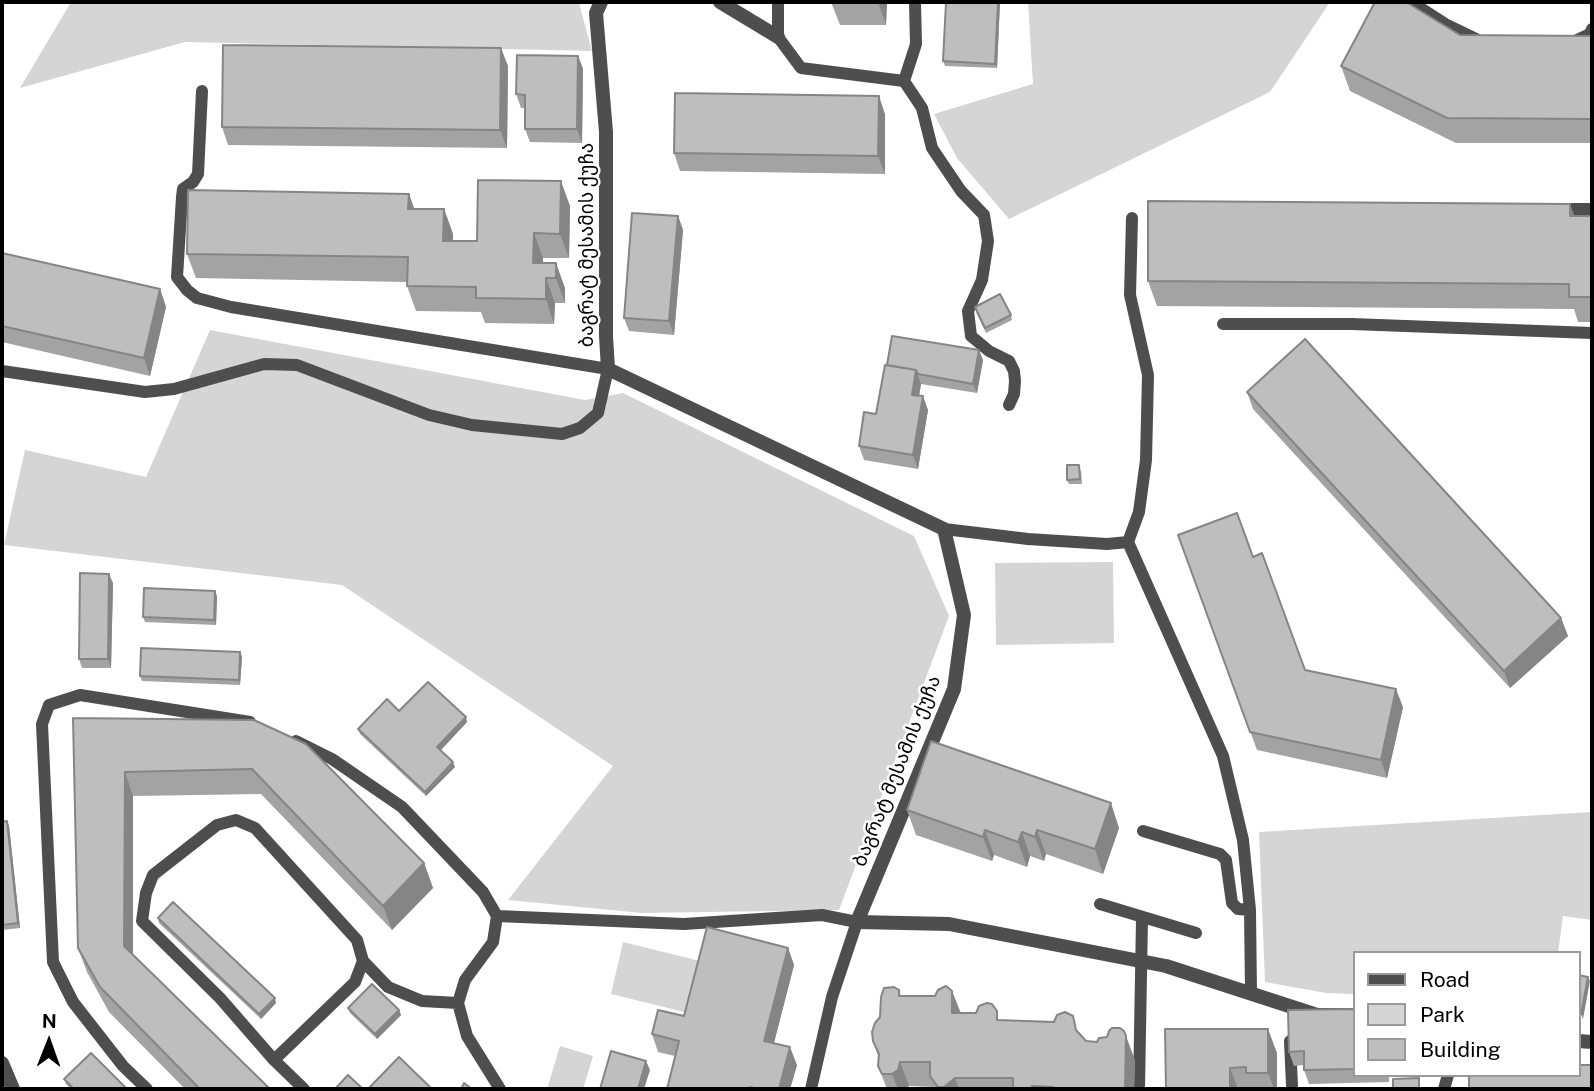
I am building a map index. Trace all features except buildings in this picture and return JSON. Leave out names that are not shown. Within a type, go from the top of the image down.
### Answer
[{"type":"street","name":"ბაგრატ მესამის ქუჩა","points":[[601,2],[596,13],[606,132],[608,369],[944,529],[964,615],[954,689],[857,922]]},
{"type":"street","points":[[720,2],[778,37]]},
{"type":"street","points":[[857,922],[949,924],[1166,967],[1251,992],[1289,1019],[1317,1014],[1352,1015]]},
{"type":"street","points":[[2,1063],[13,1089]]},
{"type":"lane","points":[[778,2],[778,37],[801,68],[904,81],[922,108],[932,148],[961,191],[984,215],[988,241],[982,280],[968,311],[971,336],[989,351],[1009,361],[1015,381],[1009,405]]},
{"type":"lane","points":[[904,81],[916,44],[915,2]]},
{"type":"lane","points":[[1410,2],[1447,25],[1493,48]]},
{"type":"lane","points":[[1555,45],[1568,45],[1590,34],[1592,29]]},
{"type":"lane","points":[[2,371],[145,392],[174,389],[264,364],[297,365],[429,415],[472,425],[562,434],[580,428],[598,412],[608,369],[231,307],[197,298],[187,290],[177,277],[189,197],[183,189],[193,182],[198,174],[202,91]]},
{"type":"lane","points":[[1539,209],[1592,209]]},
{"type":"lane","points":[[1132,218],[1130,295],[1147,375],[1146,460],[1139,512],[1128,542],[1223,756],[1243,840],[1250,910],[1251,992]]},
{"type":"lane","points":[[1223,324],[1352,324],[1592,333]]},
{"type":"lane","points":[[944,529],[1041,540],[1107,544],[1128,542]]},
{"type":"lane","points":[[147,1089],[123,1066],[74,1002],[53,962],[42,724],[49,705],[80,695],[262,724]]},
{"type":"lane","points":[[286,736],[332,759],[402,807],[483,892],[496,916],[494,942],[465,980],[458,1003],[467,1036],[500,1089]]},
{"type":"lane","points":[[304,1089],[274,1060],[220,998],[142,921],[146,894],[153,875],[216,825],[236,821],[256,828],[357,940],[363,961],[388,987],[422,1001],[458,1003]]},
{"type":"lane","points":[[1143,831],[1220,854],[1226,860],[1232,903],[1238,909],[1250,910]]},
{"type":"lane","points":[[1100,904],[1196,933]]},
{"type":"lane","points":[[496,916],[684,924],[822,915],[857,922],[832,997],[811,1089]]},
{"type":"lane","points":[[1139,1089],[1142,918]]},
{"type":"lane","points":[[274,1060],[355,982],[363,961]]},
{"type":"lane","points":[[1289,1019],[1292,1086]]},
{"type":"green space","points":[[71,2],[579,3],[592,51],[185,42],[20,88]]},
{"type":"green space","points":[[1028,2],[1330,2],[1270,92],[1009,219],[957,158],[934,114],[1033,84]]},
{"type":"green space","points":[[210,330],[585,400],[623,393],[914,536],[949,616],[839,910],[642,913],[508,900],[613,766],[342,585],[4,545],[25,450],[146,477]]},
{"type":"green space","points":[[1113,562],[1114,643],[996,645],[995,563]]},
{"type":"green space","points":[[1592,812],[1592,920],[1563,916],[1558,951],[1352,951],[1352,994],[1326,993],[1265,982],[1259,832]]},
{"type":"green space","points":[[623,942],[700,961],[688,1013],[611,994]]},
{"type":"green space","points":[[560,1046],[593,1056],[583,1089],[547,1089]]}]
